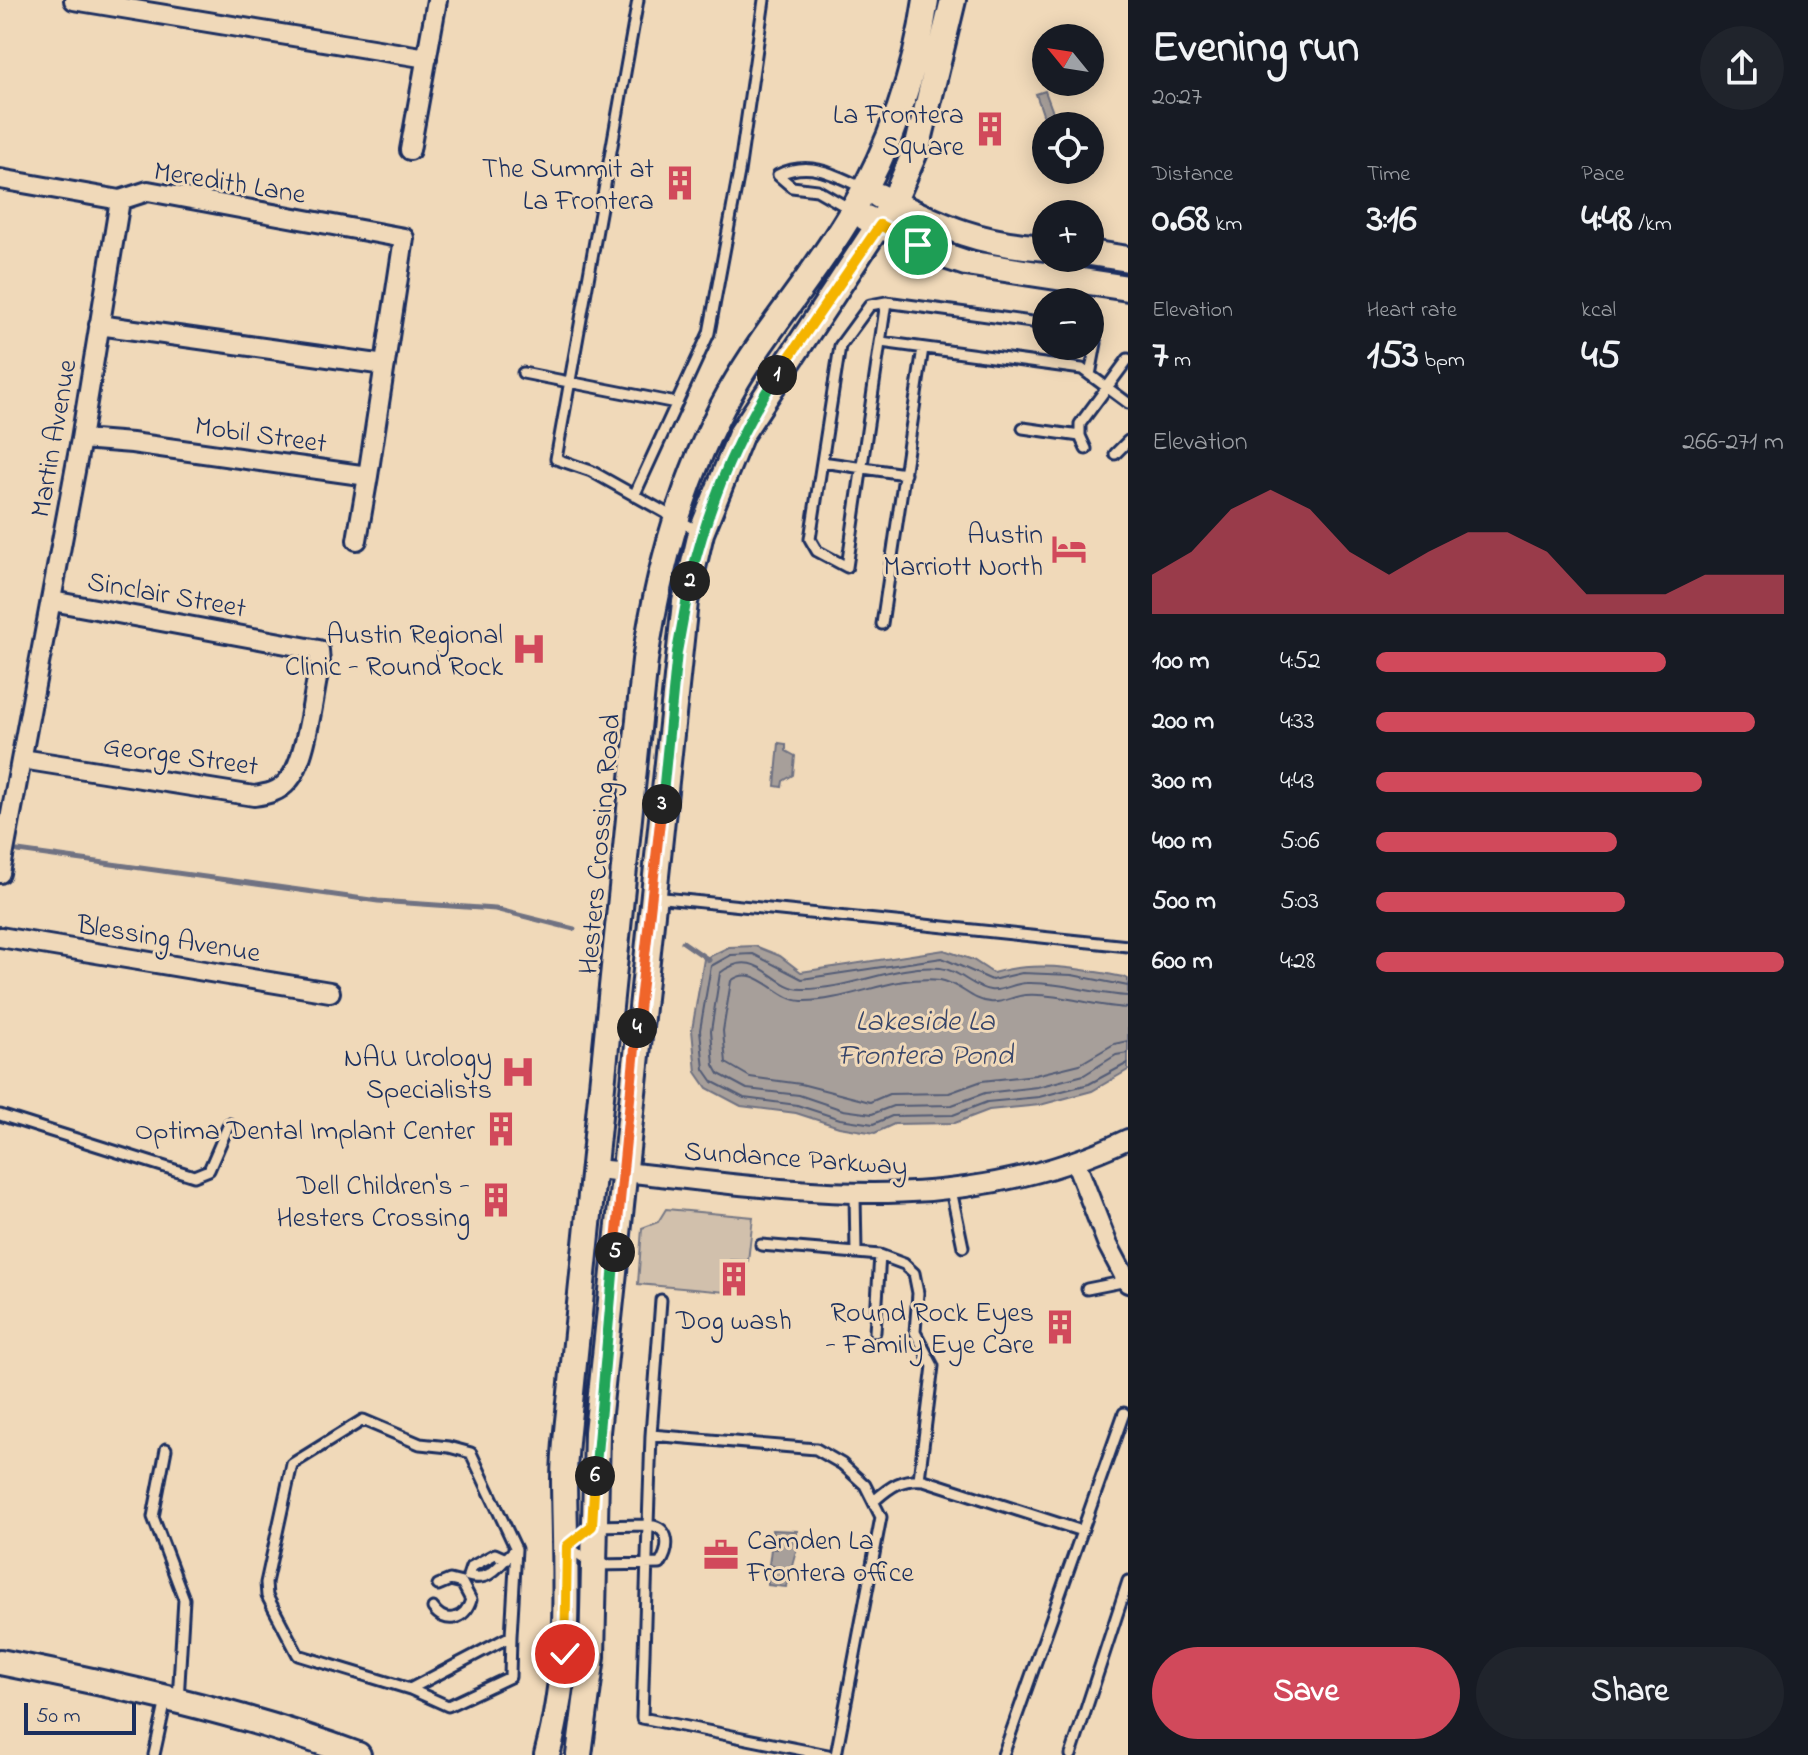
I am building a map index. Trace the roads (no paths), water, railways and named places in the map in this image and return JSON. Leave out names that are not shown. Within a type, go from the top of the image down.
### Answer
[{"type":"street","points":[[74,0],[427,58]]},
{"type":"street","points":[[410,150],[437,0]]},
{"type":"street","name":"Hesters Crossing Road","points":[[547,1755],[559,1706],[565,1654],[565,1459],[645,660],[656,589],[675,521],[729,394],[750,358],[859,200],[889,138],[912,68],[926,0]]},
{"type":"street","name":"Hesters Crossing Road","points":[[579,1755],[592,1656],[592,1526],[597,1432],[622,1172],[677,652],[701,533],[722,475],[763,395],[893,203],[918,145],[953,0]]},
{"type":"street","name":"Meredith Lane","points":[[0,179],[120,200],[148,191],[404,238],[385,365]]},
{"type":"street","name":"Martin Avenue","points":[[0,873],[81,439],[120,200]]},
{"type":"street","points":[[859,200],[893,203],[955,233],[996,243],[1032,247]]},
{"type":"street","points":[[859,200],[880,225],[933,252],[966,263],[1128,288]]},
{"type":"street","points":[[1104,255],[1128,259]]},
{"type":"street","points":[[99,325],[385,365],[357,540]]},
{"type":"street","name":"Mobil Street","points":[[81,439],[132,443],[368,476]]},
{"type":"street","name":"Sinclair Street","points":[[52,601],[319,650]]},
{"type":"street","name":"George Street","points":[[21,767],[254,796],[266,794],[288,782],[298,765],[320,664],[319,650]]},
{"type":"street","points":[[0,769],[21,767]]},
{"type":"street","name":"Blessing Avenue","points":[[0,937],[330,992]]},
{"type":"street","name":"Sundance Parkway","points":[[596,1169],[855,1195],[951,1190],[1076,1163],[1128,1139]]},
{"type":"street","points":[[1076,1163],[1108,1245],[1127,1282]]},
{"type":"street","points":[[567,1546],[581,1560],[584,1576],[583,1639],[592,1656]]},
{"type":"street","points":[[0,1662],[172,1698],[281,1728],[358,1755]]},
{"type":"lane","points":[[638,0],[556,459],[591,471],[701,533]]},
{"type":"lane","points":[[634,496],[709,333],[739,172],[764,0]]},
{"type":"lane","points":[[793,168],[821,169],[859,200],[792,187],[778,175],[793,168]]},
{"type":"lane","points":[[886,302],[847,567],[817,551],[810,539],[840,346],[870,305],[886,302],[1032,322]]},
{"type":"lane","points":[[881,342],[1082,369],[1128,403]]},
{"type":"lane","points":[[882,624],[923,348]]},
{"type":"lane","points":[[1086,449],[1080,436],[1080,424],[1128,359]]},
{"type":"lane","points":[[1090,375],[1093,360]]},
{"type":"lane","points":[[523,373],[676,403]]},
{"type":"lane","points":[[1023,428],[1080,436]]},
{"type":"lane","points":[[1115,454],[1128,441]]},
{"type":"lane","points":[[822,462],[905,474]]},
{"type":"lane","points":[[651,897],[1128,946]]},
{"type":"lane","points":[[0,1115],[194,1176],[209,1170],[229,1124]]},
{"type":"lane","points":[[951,1190],[963,1247]]},
{"type":"lane","points":[[855,1195],[856,1252]]},
{"type":"lane","points":[[761,1245],[880,1255],[904,1264],[914,1273],[918,1293],[915,1332],[933,1366],[919,1479]]},
{"type":"lane","points":[[875,1332],[880,1255]]},
{"type":"lane","points":[[1087,1289],[1127,1282]]},
{"type":"lane","points":[[661,1300],[651,1435],[642,1718],[828,1755]]},
{"type":"lane","points":[[1003,1755],[1124,1413]]},
{"type":"lane","points":[[363,1420],[420,1444],[471,1453],[516,1549],[511,1636],[510,1677],[448,1706],[410,1689],[298,1655],[267,1596],[266,1583],[292,1464],[363,1420]]},
{"type":"lane","points":[[651,1435],[816,1449],[842,1464],[875,1500],[881,1517],[836,1755]]},
{"type":"lane","points":[[154,1755],[172,1698],[184,1599],[153,1517],[166,1449]]},
{"type":"lane","points":[[875,1500],[892,1485],[909,1478],[919,1479],[1082,1531]]},
{"type":"lane","points":[[648,1525],[663,1530],[667,1551],[660,1564],[594,1565],[567,1546],[592,1526],[648,1525]]},
{"type":"lane","points":[[438,1585],[450,1580],[476,1579],[496,1572],[504,1558],[516,1549]]},
{"type":"lane","points":[[433,1608],[448,1619],[466,1612],[471,1600],[465,1580],[471,1567],[495,1554],[504,1558]]},
{"type":"lane","points":[[1071,1755],[1128,1581]]},
{"type":"lane","points":[[410,1689],[511,1636]]},
{"type":"water","points":[[1037,96],[1047,96],[1053,112],[1042,112]]},
{"type":"water","points":[[779,743],[786,744],[786,751],[795,756],[793,775],[783,781],[782,787],[775,786]]},
{"type":"water","name":"Lakeside La Frontera Pond","points":[[755,946],[780,956],[801,972],[944,950],[973,960],[993,973],[1042,966],[1124,977],[1128,979],[1128,1070],[1092,1091],[1040,1105],[989,1110],[955,1123],[894,1124],[875,1133],[839,1127],[796,1113],[741,1106],[707,1088],[696,1072],[692,1030],[704,959],[729,947]]},
{"type":"water","points":[[772,1530],[797,1531],[794,1543],[798,1544],[786,1587],[768,1585],[768,1575],[774,1575],[774,1566],[769,1565],[771,1549],[776,1549]]},
{"type":"waterway","points":[[18,851],[378,901],[495,909],[574,929]]},
{"type":"waterway","points":[[683,942],[709,960]]},
{"type":"place","name":"La Frontera Square","points":[[990,129]]},
{"type":"place","name":"The Summit at La Frontera","points":[[680,183]]},
{"type":"place","name":"Austin Marriott North","points":[[1069,549]]},
{"type":"place","name":"Austin Regional Clinic - Round Rock","points":[[529,649]]},
{"type":"place","name":"NAU Urology Specialists","points":[[518,1072]]},
{"type":"place","name":"Optima Dental Implant Center","points":[[501,1129]]},
{"type":"place","name":"Dell Children's - Hesters Crossing","points":[[496,1200]]},
{"type":"place","name":"Dog wash","points":[[734,1279]]},
{"type":"place","name":"Round Rock Eyes - Family Eye Care","points":[[1060,1327]]},
{"type":"place","name":"Camden La Frontera office","points":[[721,1555]]}]
